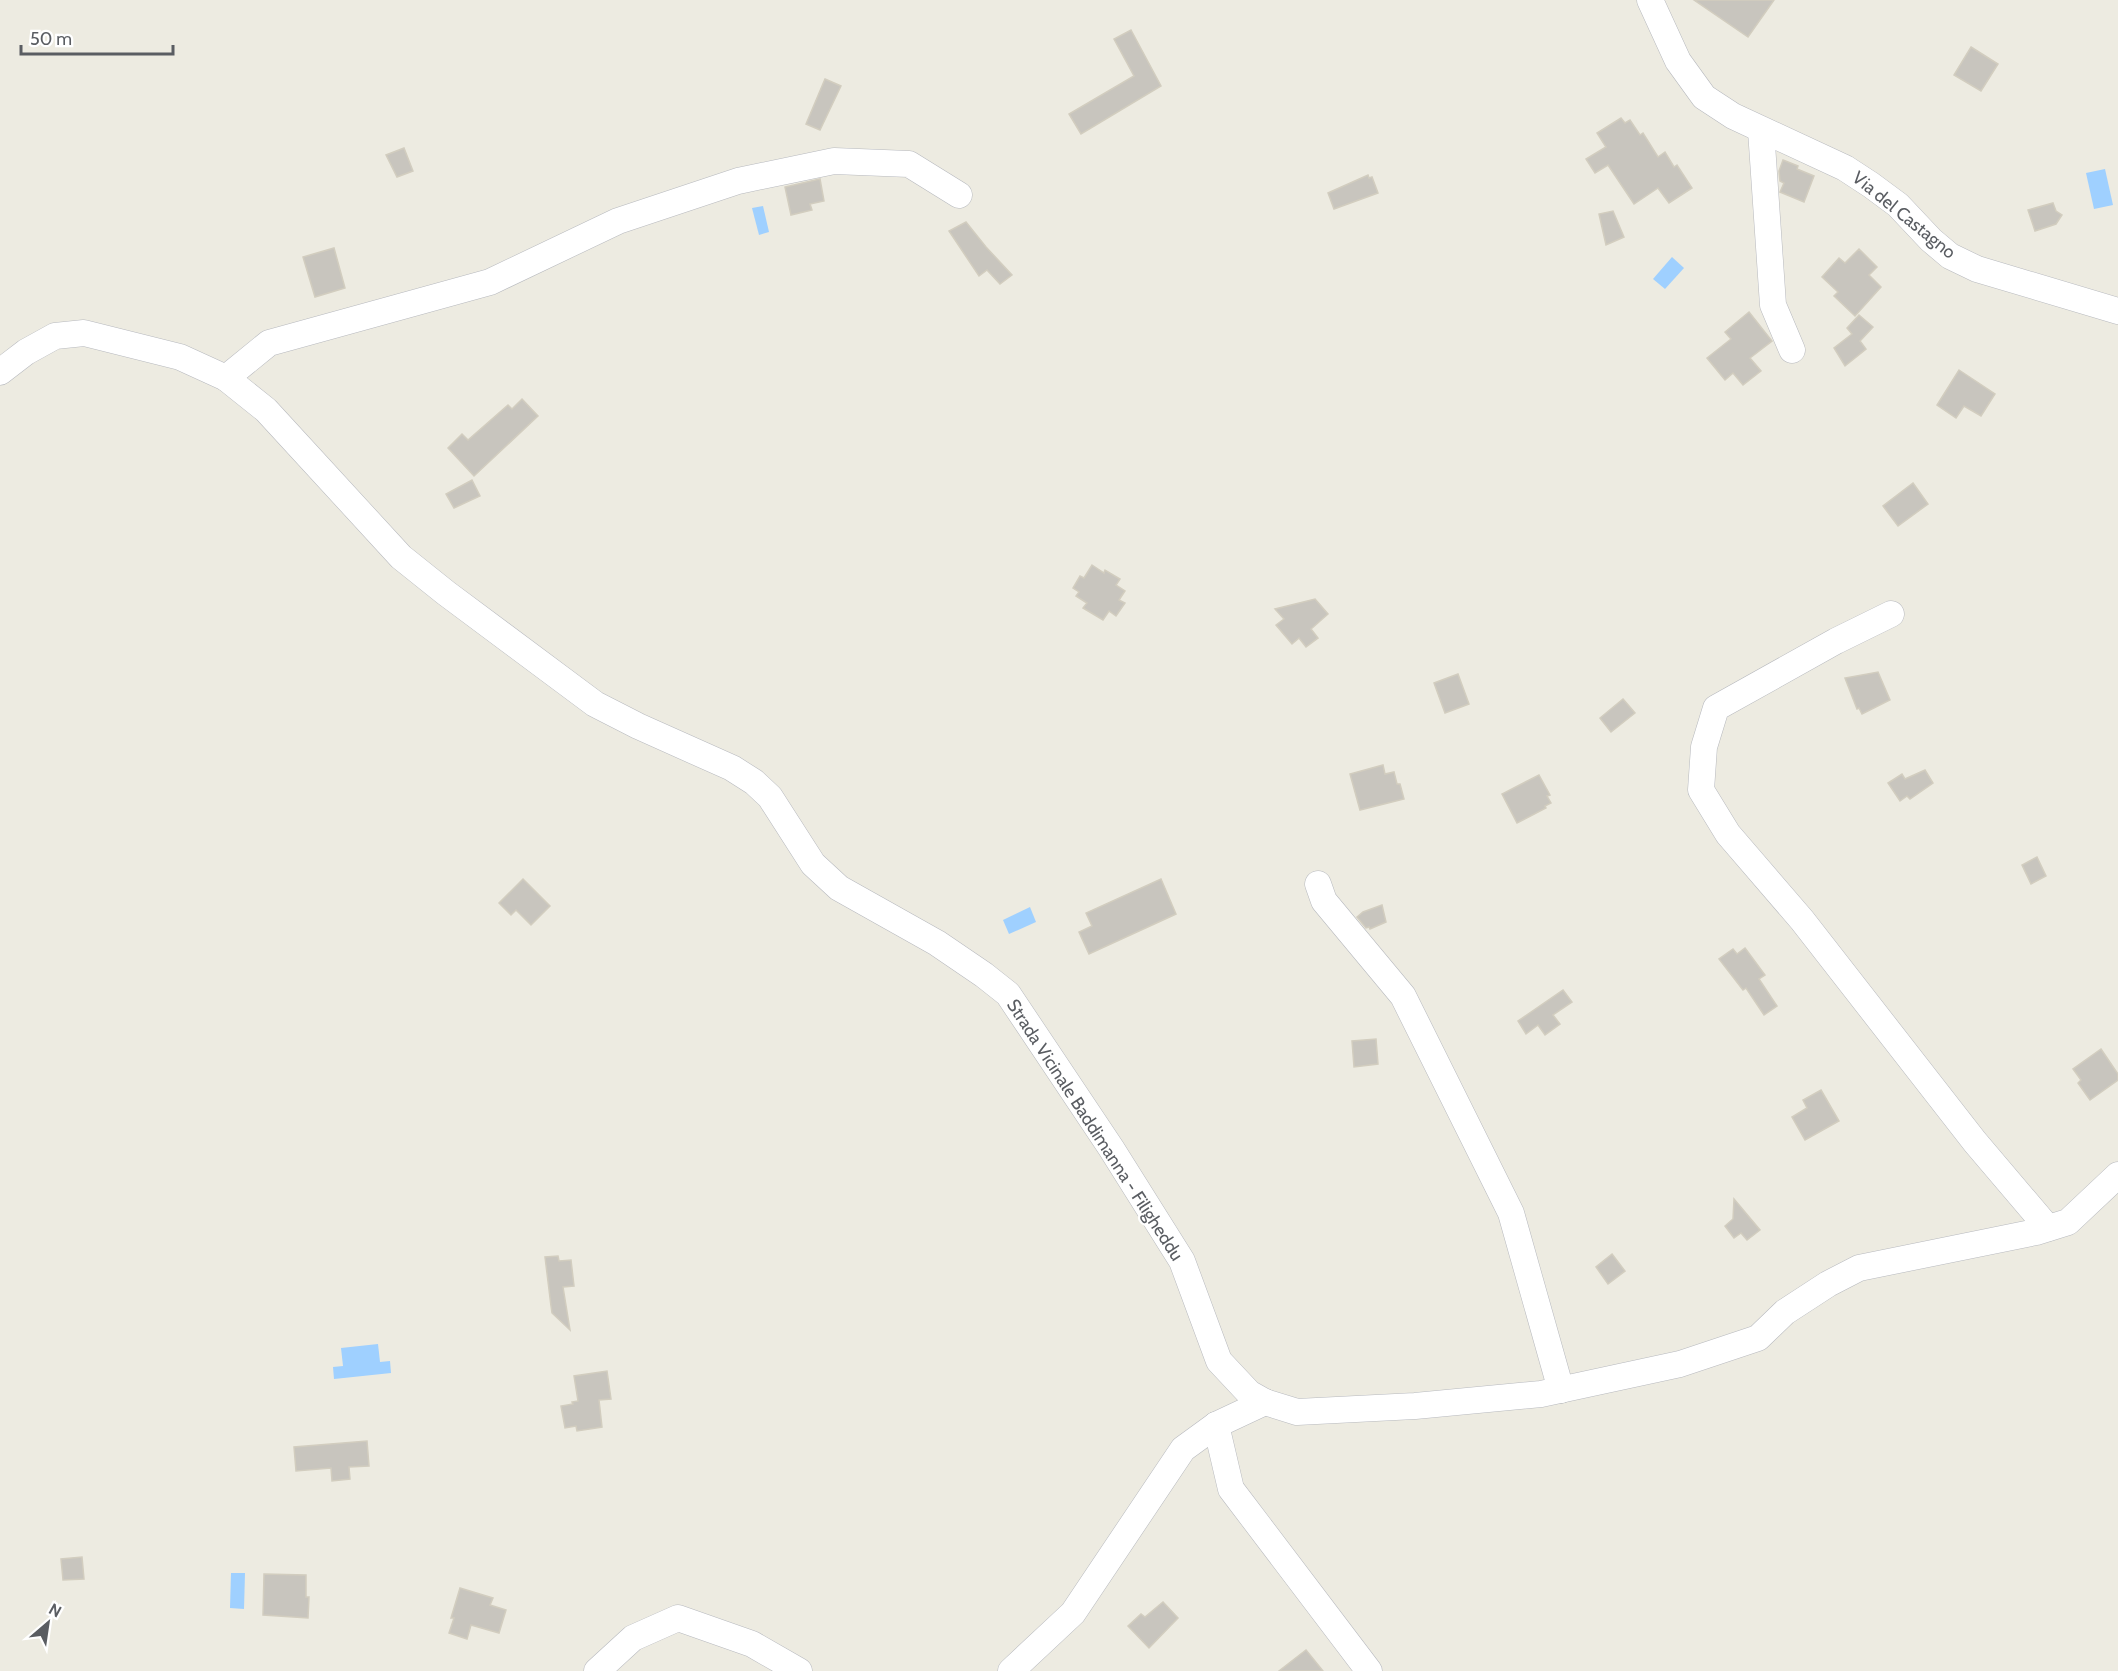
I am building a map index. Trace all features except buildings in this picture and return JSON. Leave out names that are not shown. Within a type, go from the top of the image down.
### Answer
[{"type":"street","name":"Via del Castagno","points":[[1650,0],[1678,61],[1704,97],[1733,116],[1845,168],[1871,184],[1898,206],[1950,256],[1977,269],[2118,311]]},
{"type":"street","points":[[1761,130],[1773,305],[1792,350]]},
{"type":"street","points":[[226,378],[269,343],[490,282],[618,221],[738,181],[834,161],[909,164],[959,195]]},
{"type":"street","name":"Strada Vicinale Baddimanna - Filigheddu","points":[[0,372],[26,352],[55,336],[84,333],[180,357],[226,378],[266,410],[402,556],[446,593],[595,704],[732,768],[754,782],[770,797],[813,864],[839,888],[937,943],[1008,994],[1111,1148],[1182,1261],[1219,1361],[1249,1393],[1266,1402],[1297,1412],[1415,1406],[1541,1394],[1680,1364],[1758,1338],[1785,1312],[1828,1284],[1859,1268],[2036,1233],[2068,1222],[2118,1175]]},
{"type":"street","points":[[1891,614],[1836,641],[1716,708],[1704,747],[1701,790],[1728,834],[1802,920],[1974,1142],[2048,1228]]},
{"type":"street","points":[[1318,884],[1324,901],[1403,996],[1511,1213],[1561,1390]]},
{"type":"street","points":[[1011,1671],[1073,1613],[1183,1449],[1216,1425],[1266,1402]]},
{"type":"street","points":[[1216,1425],[1231,1489],[1369,1671]]},
{"type":"street","points":[[597,1671],[633,1638],[678,1618],[752,1644],[799,1671]]},
{"type":"water","points":[[2105,169],[2113,205],[2094,209],[2086,173]]},
{"type":"water","points":[[763,206],[769,232],[759,235],[752,208]]},
{"type":"water","points":[[1672,257],[1684,268],[1665,289],[1653,279]]},
{"type":"water","points":[[1030,907],[1036,922],[1009,934],[1003,920]]},
{"type":"water","points":[[378,1344],[380,1362],[390,1361],[391,1373],[334,1379],[333,1367],[343,1366],[341,1348]]},
{"type":"water","points":[[231,1573],[245,1573],[244,1609],[230,1608]]}]
